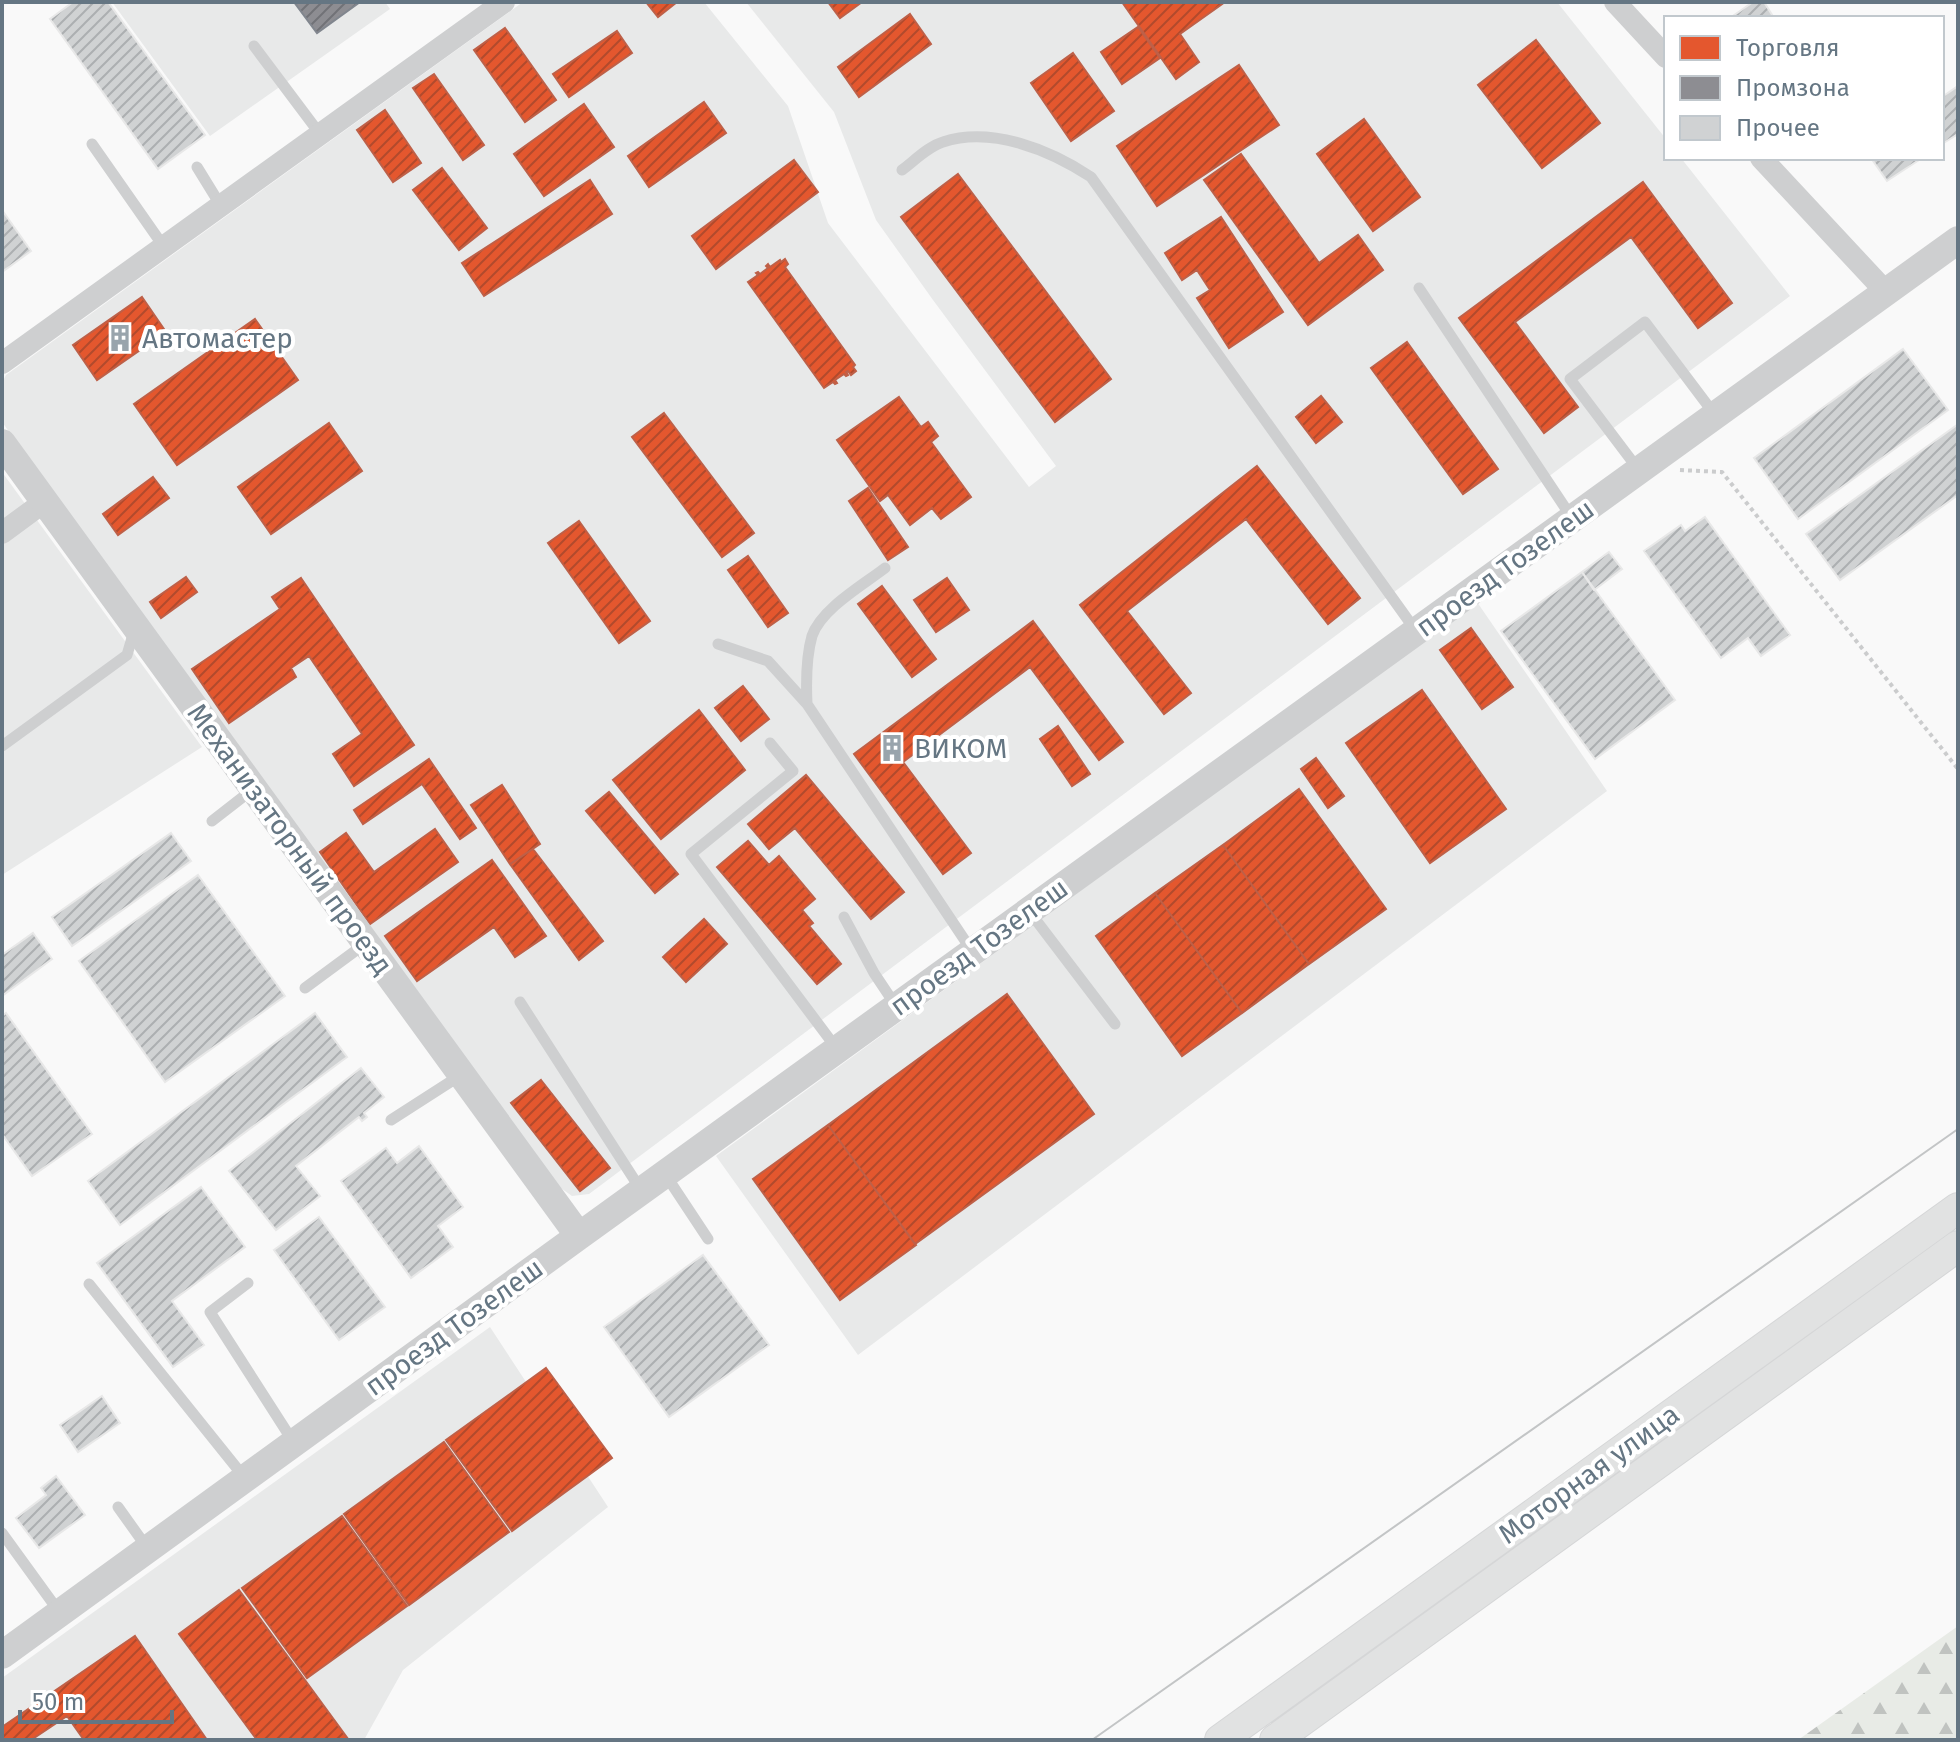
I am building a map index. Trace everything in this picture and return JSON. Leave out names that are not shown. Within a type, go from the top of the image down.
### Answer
[{"type":"main road","name":"Моторная улица","points":[[1220,1740],[1958,1208]]},
{"type":"main road","name":"Моторная улица","points":[[1275,1740],[1958,1246]]},
{"type":"main road","points":[[1581,1480],[1600,1505]]},
{"type":"street","points":[[2,363],[504,2]]},
{"type":"street","points":[[1615,2],[1664,55]]},
{"type":"street","points":[[1763,160],[1886,292]]},
{"type":"street","name":"проезд Тозелеш","points":[[2,1655],[1958,240]]},
{"type":"street","name":"Механизаторный проезд","points":[[2,443],[579,1236]]},
{"type":"street","points":[[2,533],[44,502]]},
{"type":"lane","points":[[254,46],[320,134]]},
{"type":"lane","points":[[902,170],[940,142],[968,136],[1018,143],[1091,177],[1416,631]]},
{"type":"lane","points":[[92,144],[164,247]]},
{"type":"lane","points":[[197,167],[221,206]]},
{"type":"lane","points":[[1419,288],[1572,519]]},
{"type":"lane","points":[[1650,463],[1570,379],[1645,322],[1715,416]]},
{"type":"lane","points":[[807,704],[806,678],[813,634],[832,607],[885,568]]},
{"type":"lane","points":[[2,746],[127,655],[136,626]]},
{"type":"lane","points":[[718,644],[768,661],[807,704],[972,952]]},
{"type":"lane","points":[[770,743],[793,771],[691,854],[838,1050]]},
{"type":"lane","points":[[212,821],[253,789]]},
{"type":"lane","points":[[1029,911],[1115,1024]]},
{"type":"lane","points":[[844,917],[874,973],[897,1007]]},
{"type":"lane","points":[[305,988],[366,943]]},
{"type":"lane","points":[[520,1002],[641,1191]]},
{"type":"lane","points":[[391,1120],[462,1075]]},
{"type":"lane","points":[[665,1174],[708,1239]]},
{"type":"lane","points":[[248,1283],[210,1312],[294,1443]]},
{"type":"lane","points":[[89,1284],[245,1478]]},
{"type":"lane","points":[[118,1507],[148,1549]]},
{"type":"lane","points":[[2,1533],[60,1613]]},
{"type":"path","points":[[1650,463],[1670,470],[1722,472],[1958,769]]},
{"type":"shaded area","points":[[112,2],[385,2],[390,9],[210,136]]},
{"type":"shaded area","points":[[523,2],[704,2],[788,106],[828,223],[1029,487],[1056,466],[876,220],[834,112],[746,2],[1557,2],[1664,136],[1664,160],[1683,160],[1790,296],[589,1194],[572,1196],[558,1186],[2,422],[2,383],[6,375]]},
{"type":"shaded area","points":[[2,472],[202,747],[2,875]]},
{"type":"shaded area","points":[[1477,602],[1607,791],[858,1355],[716,1156]]},
{"type":"shaded area","points":[[490,1327],[608,1507],[403,1670],[364,1740],[2,1740],[2,1678]]},
{"type":"green space","points":[[1958,1626],[1958,1740],[1798,1740]]},
{"type":"building: Торговля","points":[[646,2],[677,2],[658,17]]},
{"type":"building: Торговля","points":[[828,2],[862,2],[840,18]]},
{"type":"building: Торговля","points":[[1122,2],[1225,2],[1180,34],[1199,62],[1176,79]]},
{"type":"building: Торговля","points":[[910,14],[931,44],[859,97],[838,67]]},
{"type":"building: Торговля","points":[[1138,27],[1160,58],[1122,84],[1101,52]]},
{"type":"building: Торговля","points":[[505,28],[556,100],[525,122],[474,50]]},
{"type":"building: Торговля","points":[[617,31],[632,53],[569,97],[553,74]]},
{"type":"building: Торговля","points":[[1536,40],[1600,123],[1542,168],[1478,85]]},
{"type":"building: Торговля","points":[[1073,53],[1114,111],[1071,141],[1031,83]]},
{"type":"building: Торговля","points":[[1239,65],[1279,125],[1157,206],[1117,146]]},
{"type":"building: Торговля","points":[[434,74],[484,145],[463,160],[413,88]]},
{"type":"building: Торговля","points":[[704,102],[726,133],[649,187],[628,156]]},
{"type":"building: Торговля","points":[[584,104],[614,147],[544,196],[514,154]]},
{"type":"building: Торговля","points":[[385,110],[421,163],[393,182],[357,130]]},
{"type":"building: Торговля","points":[[1364,119],[1420,197],[1373,231],[1317,154]]},
{"type":"building: Торговля","points":[[1241,154],[1319,263],[1358,235],[1383,270],[1308,325],[1204,180]]},
{"type":"building: Торговля","points":[[794,160],[818,192],[716,269],[692,236]]},
{"type":"building: Торговля","points":[[442,168],[487,228],[459,250],[413,190]]},
{"type":"building: Торговля","points":[[958,174],[1111,379],[1055,422],[901,217]]},
{"type":"building: Торговля","points":[[590,180],[612,214],[484,296],[462,263]]},
{"type":"building: Торговля","points":[[1643,182],[1732,303],[1698,328],[1631,237],[1515,322],[1578,407],[1544,433],[1459,318]]},
{"type":"building: Торговля","points":[[1221,217],[1283,312],[1229,348],[1197,298],[1210,290],[1197,270],[1182,280],[1165,253]]},
{"type":"building: Торговля","points":[[785,259],[788,264],[785,267],[855,365],[856,371],[851,375],[848,371],[848,375],[835,380],[837,383],[824,388],[748,282],[758,275],[756,273],[760,274],[768,268],[768,264],[770,267]]},
{"type":"building: Торговля","name":"Автомастер","points":[[142,297],[166,332],[97,380],[73,345]]},
{"type":"building: Торговля","points":[[255,319],[298,380],[177,465],[134,404]]},
{"type":"building: Торговля","points":[[1407,342],[1498,469],[1463,494],[1371,368]]},
{"type":"building: Торговля","points":[[1321,396],[1342,422],[1316,443],[1296,417]]},
{"type":"building: Торговля","points":[[899,397],[921,427],[928,422],[938,436],[931,442],[971,497],[941,519],[932,508],[910,525],[888,495],[880,501],[837,440]]},
{"type":"building: Торговля","points":[[664,413],[754,533],[722,557],[632,437]]},
{"type":"building: Торговля","points":[[329,423],[362,471],[271,534],[238,487]]},
{"type":"building: Торговля","points":[[1257,466],[1360,598],[1328,624],[1246,519],[1127,611],[1191,693],[1164,714],[1080,605]]},
{"type":"building: Торговля","points":[[153,477],[169,498],[118,535],[103,514]]},
{"type":"building: Торговля","points":[[868,488],[908,547],[888,560],[849,501]]},
{"type":"building: Торговля","points":[[579,521],[650,621],[619,643],[548,543]]},
{"type":"building: Торговля","points":[[748,556],[788,613],[768,627],[728,570]]},
{"type":"building: Торговля","points":[[186,577],[197,592],[161,618],[150,602]]},
{"type":"building: Торговля","points":[[301,578],[414,745],[354,786],[333,754],[362,734],[309,656],[291,668],[296,677],[229,723],[192,669],[280,609],[272,597]]},
{"type":"building: Торговля","points":[[947,578],[969,610],[936,632],[914,600]]},
{"type":"building: Торговля","points":[[882,586],[936,659],[912,677],[858,604]]},
{"type":"building: Торговля","name":"ВИКОМ","points":[[1033,621],[1123,742],[1099,760],[1030,667],[903,762],[971,853],[943,874],[854,754]]},
{"type":"building: Торговля","points":[[1471,628],[1513,687],[1482,709],[1440,650]]},
{"type":"building: Торговля","points":[[743,686],[769,719],[741,741],[715,708]]},
{"type":"building: Торговля","points":[[1422,690],[1506,809],[1430,863],[1346,743]]},
{"type":"building: Торговля","points":[[699,710],[745,770],[661,839],[613,780]]},
{"type":"building: Торговля","points":[[1058,726],[1090,774],[1072,786],[1040,739]]},
{"type":"building: Торговля","points":[[1316,758],[1344,796],[1328,808],[1301,769]]},
{"type":"building: Торговля","points":[[429,759],[476,828],[460,839],[422,784],[363,824],[354,810]]},
{"type":"building: Торговля","points":[[806,775],[904,892],[871,919],[795,828],[769,849],[748,824]]},
{"type":"building: Торговля","points":[[502,785],[540,844],[510,864],[471,805]]},
{"type":"building: Торговля","points":[[1299,789],[1386,909],[1309,964],[1223,845]]},
{"type":"building: Торговля","points":[[609,792],[678,874],[655,893],[586,811]]},
{"type":"building: Торговля","points":[[435,829],[458,862],[370,924],[320,852],[346,833],[374,872]]},
{"type":"building: Торговля","points":[[748,841],[769,865],[779,856],[815,899],[802,910],[813,923],[809,926],[841,964],[817,984],[717,867]]},
{"type":"building: Торговля","points":[[1223,845],[1309,964],[1242,1013],[1155,893]]},
{"type":"building: Торговля","points":[[533,849],[603,941],[579,960],[510,864]]},
{"type":"building: Торговля","points":[[492,860],[546,936],[515,957],[494,927],[417,981],[385,936]]},
{"type":"building: Торговля","points":[[1155,893],[1242,1013],[1182,1056],[1096,936]]},
{"type":"building: Торговля","points":[[704,919],[727,944],[686,982],[663,957]]},
{"type":"building: Торговля","points":[[1007,994],[1094,1114],[915,1244],[828,1125]]},
{"type":"building: Торговля","points":[[541,1080],[610,1168],[580,1191],[511,1103]]},
{"type":"building: Торговля","points":[[828,1125],[916,1245],[840,1300],[753,1179]]},
{"type":"building: Торговля","points":[[546,1368],[612,1458],[512,1531],[446,1440]]},
{"type":"building: Торговля","points":[[444,1442],[509,1532],[409,1605],[344,1514]]},
{"type":"building: Торговля","points":[[342,1516],[407,1606],[307,1678],[242,1588]]},
{"type":"building: Торговля","points":[[239,1590],[348,1739],[257,1740],[179,1634]]},
{"type":"building: Торговля","points":[[135,1636],[207,1740],[84,1740],[67,1716],[31,1740],[2,1740],[2,1727]]},
{"type":"building: Промзона","points":[[294,2],[360,2],[317,33]]},
{"type":"building: Прочее","points":[[73,2],[108,2],[205,135],[158,169],[50,19]]},
{"type":"building: Прочее","points":[[1753,2],[1764,2],[1773,16],[1733,16]]},
{"type":"building: Прочее","points":[[1958,86],[1958,134],[1944,143],[1944,96]]},
{"type":"building: Прочее","points":[[1872,160],[1919,160],[1887,181]]},
{"type":"building: Прочее","points":[[2,210],[31,251],[2,272]]},
{"type":"building: Прочее","points":[[1903,349],[1948,410],[1798,519],[1754,458]]},
{"type":"building: Прочее","points":[[1957,425],[1958,495],[1840,580],[1806,534]]},
{"type":"building: Прочее","points":[[1705,517],[1790,635],[1761,656],[1748,638],[1721,658],[1644,551],[1681,525],[1685,531]]},
{"type":"building: Прочее","points":[[1609,552],[1622,569],[1594,590],[1582,572]]},
{"type":"building: Прочее","points":[[1582,572],[1675,700],[1595,759],[1501,631]]},
{"type":"building: Прочее","points":[[171,833],[191,861],[72,946],[52,917]]},
{"type":"building: Прочее","points":[[198,875],[285,996],[165,1082],[79,961]]},
{"type":"building: Прочее","points":[[33,933],[52,959],[2,996],[2,955]]},
{"type":"building: Прочее","points":[[6,1013],[92,1134],[32,1176],[2,1134],[2,1016]]},
{"type":"building: Прочее","points":[[315,1013],[347,1057],[120,1225],[88,1181]]},
{"type":"building: Прочее","points":[[361,1068],[384,1097],[364,1113],[367,1117],[362,1121],[359,1117],[296,1166],[320,1196],[276,1230],[229,1171]]},
{"type":"building: Прочее","points":[[419,1146],[463,1207],[438,1226],[453,1247],[411,1278],[341,1181],[386,1148],[397,1163]]},
{"type":"building: Прочее","points":[[201,1187],[245,1247],[172,1301],[204,1345],[173,1367],[97,1263]]},
{"type":"building: Прочее","points":[[319,1217],[385,1307],[339,1340],[274,1250]]},
{"type":"building: Прочее","points":[[703,1255],[769,1345],[669,1417],[604,1327]]},
{"type":"building: Прочее","points":[[102,1396],[120,1423],[78,1452],[60,1425]]},
{"type":"building: Прочее","points":[[56,1476],[85,1515],[39,1548],[16,1518],[46,1495],[41,1488]]},
{"type":"tram line","points":[[1092,1740],[1958,1129]]},
{"type":"place","name":"Автомастер","points":[[120,338]]},
{"type":"place","name":"ВИКОМ","points":[[892,748]]}]
